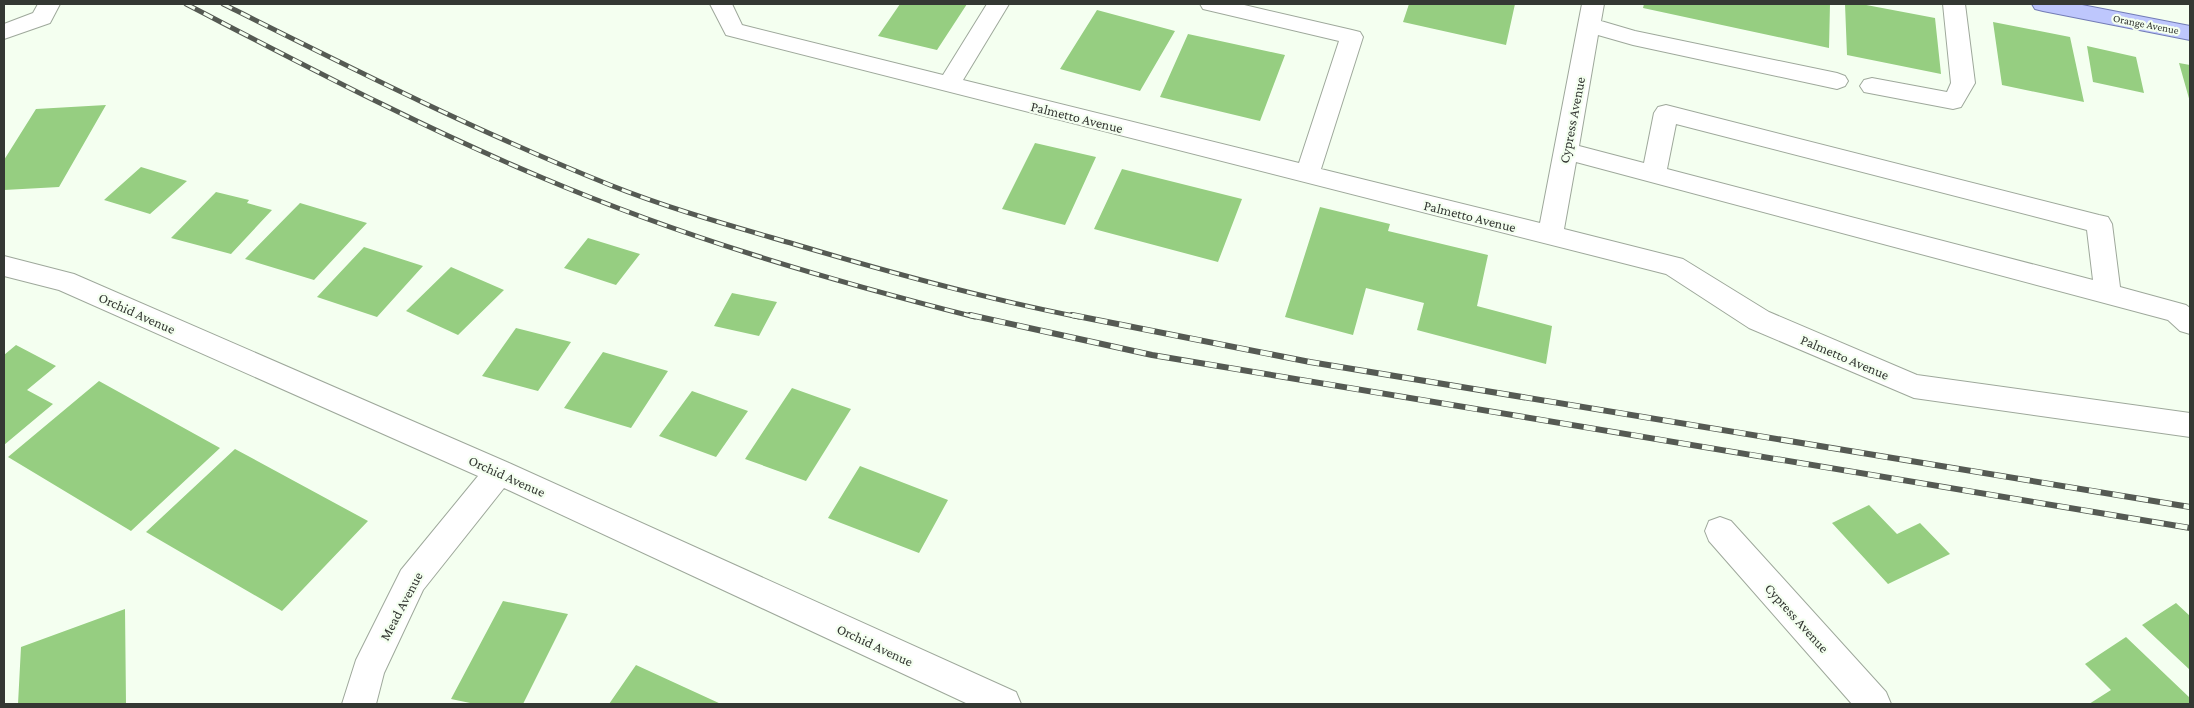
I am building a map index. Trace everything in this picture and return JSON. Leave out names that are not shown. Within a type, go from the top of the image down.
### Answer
[{"type":"main road","name":"Orange Avenue","points":[[2043,4],[2190,33]]},
{"type":"street","points":[[4,32],[42,18],[49,4]]},
{"type":"street","name":"Palmetto Avenue","points":[[722,4],[734,30],[1674,266],[1759,320],[1914,386],[2190,425]]},
{"type":"street","points":[[949,84],[998,4]]},
{"type":"street","points":[[1211,4],[1352,37],[1307,174]]},
{"type":"street","points":[[1872,86],[1953,101],[1963,83],[1954,4]]},
{"type":"street","points":[[1591,14],[1633,38],[1837,81]]},
{"type":"street","name":"Cypress Avenue","points":[[1550,236],[1591,14]]},
{"type":"street","points":[[1654,174],[1666,113],[2099,224],[2108,294]]},
{"type":"street","points":[[1566,151],[2177,312],[2190,323]]},
{"type":"street","name":"Orchid Avenue","points":[[4,266],[65,281],[499,472],[1004,704]]},
{"type":"street","name":"Mead Avenue","points":[[360,704],[368,671],[412,580],[499,472]]},
{"type":"street","name":"Cypress Avenue","points":[[1720,531],[1874,704]]},
{"type":"building","points":[[900,4],[967,4],[937,50],[878,36]]},
{"type":"building","points":[[1409,4],[1515,4],[1506,45],[1403,22]]},
{"type":"building","points":[[1644,4],[1830,4],[1829,48],[1643,8]]},
{"type":"building","points":[[1845,4],[1861,4],[1935,18],[1941,74],[1847,55]]},
{"type":"building","points":[[1097,10],[1175,31],[1140,91],[1060,69]]},
{"type":"building","points":[[1993,22],[2070,37],[2084,102],[2002,85]]},
{"type":"building","points":[[1188,34],[1285,55],[1260,121],[1160,97]]},
{"type":"building","points":[[2087,46],[2136,57],[2144,93],[2093,82]]},
{"type":"building","points":[[2179,63],[2190,65],[2190,102]]},
{"type":"building","points":[[106,105],[59,187],[4,190],[4,160],[36,109]]},
{"type":"building","points":[[1035,143],[1096,157],[1065,225],[1002,209]]},
{"type":"building","points":[[141,167],[187,181],[150,214],[104,200]]},
{"type":"building","points":[[1122,169],[1242,199],[1218,262],[1094,229]]},
{"type":"building","points":[[216,192],[249,200],[247,203],[272,210],[231,254],[171,238]]},
{"type":"building","points":[[300,203],[367,223],[314,280],[245,259]]},
{"type":"building","points":[[1320,207],[1390,224],[1388,231],[1488,255],[1477,306],[1552,326],[1546,364],[1417,330],[1424,303],[1366,288],[1353,335],[1285,317]]},
{"type":"building","points":[[588,238],[640,254],[616,285],[564,268]]},
{"type":"building","points":[[364,247],[423,266],[377,317],[317,297]]},
{"type":"building","points":[[451,267],[504,290],[458,335],[406,311]]},
{"type":"building","points":[[732,293],[777,302],[759,336],[714,326]]},
{"type":"building","points":[[516,328],[571,342],[538,391],[482,376]]},
{"type":"building","points":[[16,345],[56,366],[27,390],[53,404],[4,445],[4,355]]},
{"type":"building","points":[[603,352],[668,371],[631,428],[564,408]]},
{"type":"building","points":[[99,381],[220,448],[131,531],[8,457]]},
{"type":"building","points":[[792,388],[851,409],[806,481],[745,459]]},
{"type":"building","points":[[692,391],[748,411],[716,457],[659,436]]},
{"type":"building","points":[[235,449],[368,521],[282,611],[146,532]]},
{"type":"building","points":[[860,466],[948,500],[919,553],[828,518]]},
{"type":"building","points":[[1869,505],[1897,534],[1920,523],[1950,554],[1888,584],[1832,523]]},
{"type":"building","points":[[503,601],[568,614],[523,704],[475,704],[451,699]]},
{"type":"building","points":[[2176,603],[2190,616],[2190,670],[2142,625]]},
{"type":"building","points":[[125,609],[126,704],[18,704],[21,647]]},
{"type":"building","points":[[2126,637],[2190,698],[2190,704],[2089,704],[2111,690],[2085,664]]},
{"type":"building","points":[[636,665],[721,704],[609,704]]},
{"type":"railway","points":[[186,4],[452,138],[595,199],[756,256],[865,288],[975,317]]},
{"type":"railway","points":[[223,4],[463,121],[561,165],[633,194],[724,224],[900,274],[1007,302],[1079,317]]},
{"type":"railway","points":[[970,315],[1152,355],[2190,528]]},
{"type":"railway","points":[[1072,315],[1310,362],[2190,507]]}]
